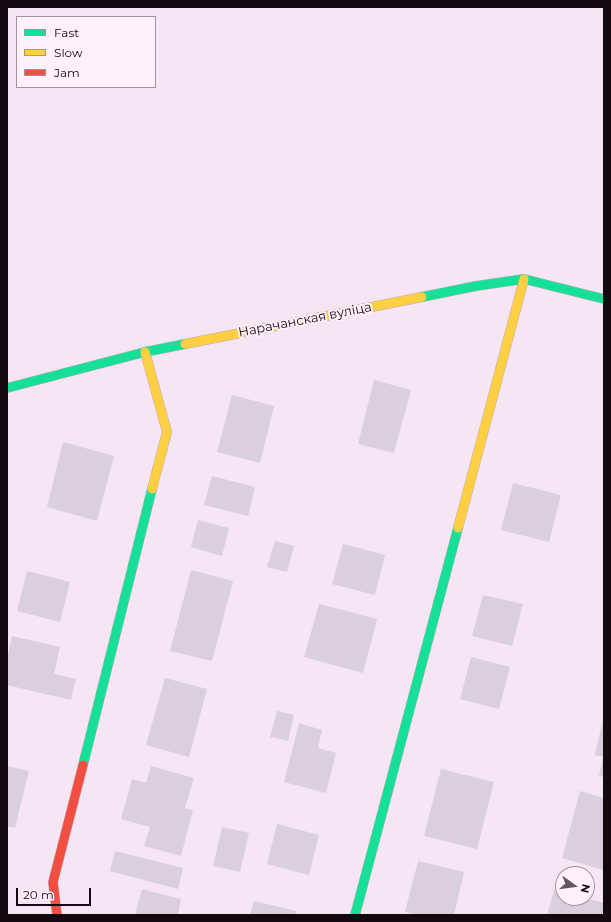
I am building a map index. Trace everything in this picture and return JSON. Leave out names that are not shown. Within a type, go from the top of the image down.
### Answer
[{"type":"street","name":"Нарачанская вуліца","points":[[7,388],[145,352],[476,286],[524,279],[604,299]]},
{"type":"street","points":[[355,915],[524,279]]},
{"type":"street","points":[[57,915],[53,882],[168,432],[145,352]]},
{"type":"building","points":[[374,380],[411,390],[394,453],[358,444]]},
{"type":"building","points":[[232,395],[274,406],[260,463],[217,452]]},
{"type":"building","points":[[63,442],[114,456],[97,521],[47,507]]},
{"type":"building","points":[[212,476],[255,487],[248,516],[204,505]]},
{"type":"building","points":[[513,483],[561,495],[549,542],[501,530]]},
{"type":"building","points":[[198,520],[229,528],[222,556],[191,547]]},
{"type":"building","points":[[275,541],[294,546],[287,572],[267,567]]},
{"type":"building","points":[[343,544],[385,555],[375,595],[332,584]]},
{"type":"building","points":[[191,570],[233,581],[212,661],[170,651]]},
{"type":"building","points":[[27,571],[70,582],[60,622],[17,611]]},
{"type":"building","points":[[483,595],[523,604],[512,646],[472,636]]},
{"type":"building","points":[[319,604],[377,619],[363,673],[304,657]]},
{"type":"building","points":[[12,636],[60,647],[54,674],[76,679],[71,700],[7,685],[7,660]]},
{"type":"building","points":[[471,657],[510,667],[499,709],[460,699]]},
{"type":"building","points":[[165,678],[207,689],[189,757],[146,745]]},
{"type":"building","points":[[277,711],[294,715],[288,741],[270,737]]},
{"type":"building","points":[[604,719],[604,757],[595,755]]},
{"type":"building","points":[[299,723],[322,730],[318,748],[336,753],[326,793],[284,782]]},
{"type":"building","points":[[604,758],[604,777],[599,776]]},
{"type":"building","points":[[7,766],[29,771],[15,828],[7,826]]},
{"type":"building","points":[[151,766],[194,778],[185,808],[193,810],[181,856],[144,846],[150,827],[121,819],[132,779],[146,783]]},
{"type":"building","points":[[441,769],[494,782],[477,849],[424,836]]},
{"type":"building","points":[[580,791],[604,798],[604,870],[595,867],[595,866],[562,858]]},
{"type":"building","points":[[277,824],[319,835],[309,875],[267,864]]},
{"type":"building","points":[[222,827],[249,833],[240,872],[213,866]]},
{"type":"building","points":[[115,851],[183,868],[178,889],[110,871]]},
{"type":"building","points":[[418,861],[464,872],[454,915],[419,915],[405,912]]},
{"type":"building","points":[[142,889],[181,899],[178,915],[135,915]]},
{"type":"building","points":[[554,890],[555,906],[595,906],[595,901],[604,903],[604,915],[547,915]]},
{"type":"building","points":[[254,901],[296,911],[295,915],[250,915]]},
{"type":"traffic: fast","points":[[422,297],[476,286],[524,279],[604,299]]},
{"type":"traffic: fast","points":[[7,388],[145,352],[185,344]]},
{"type":"traffic: fast","points":[[83,765],[152,489]]},
{"type":"traffic: fast","points":[[355,915],[458,528]]},
{"type":"traffic: slow","points":[[458,528],[524,279]]},
{"type":"traffic: slow","points":[[185,344],[422,297]]},
{"type":"traffic: slow","points":[[145,352],[167,432],[152,489]]},
{"type":"traffic: jam","points":[[57,915],[53,882],[83,765]]}]
